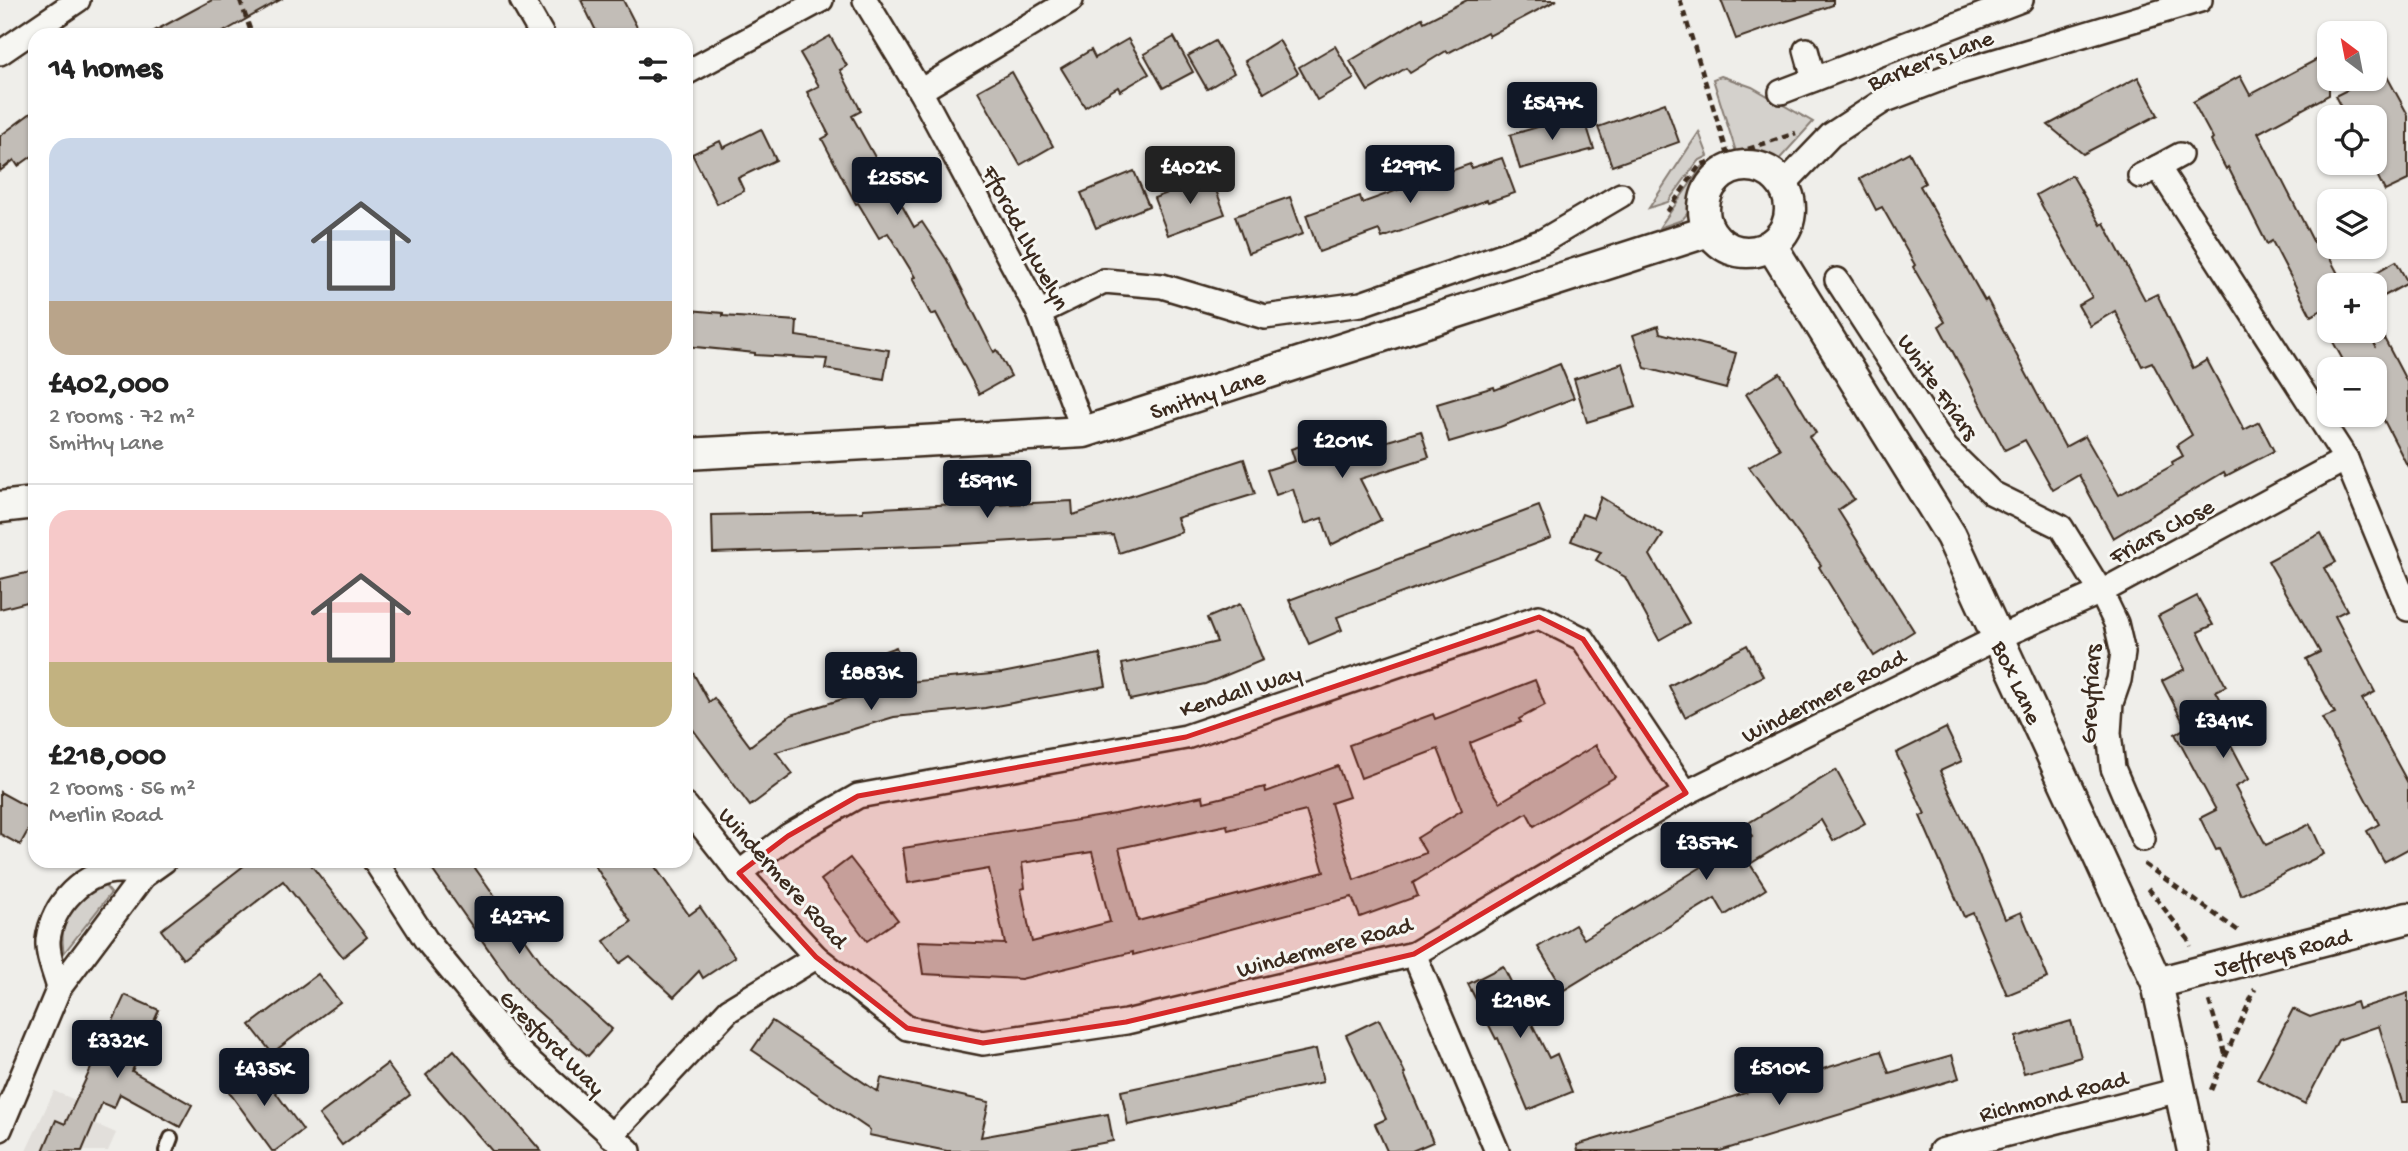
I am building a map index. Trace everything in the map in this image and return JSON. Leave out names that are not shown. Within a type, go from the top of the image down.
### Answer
[{"type":"street","points":[[36,28],[78,0]]},
{"type":"street","points":[[522,0],[538,28]]},
{"type":"street","points":[[693,69],[821,0]]},
{"type":"street","name":"Ffordd Llywelyn","points":[[865,0],[920,91],[1039,313],[1084,432]]},
{"type":"street","points":[[920,91],[1071,0]]},
{"type":"street","points":[[1781,92],[2021,0]]},
{"type":"street","name":"Barker's Lane","points":[[1783,185],[1831,135],[1883,102],[1959,72],[2200,0]]},
{"type":"street","points":[[0,52],[28,33]]},
{"type":"street","points":[[1805,50],[1814,79]]},
{"type":"street","points":[[2180,155],[2149,171],[2346,459],[2408,608]]},
{"type":"street","points":[[1730,161],[1761,167],[1773,174],[1789,197],[1791,211],[1788,224],[1781,236],[1758,251],[1730,249],[1718,242],[1704,219],[1706,194],[1730,161]]},
{"type":"street","points":[[1039,313],[1104,281],[1162,286],[1265,317],[1361,304],[1543,241],[1621,195]]},
{"type":"street","name":"Smithy Lane","points":[[693,454],[1084,432],[1709,230]]},
{"type":"street","name":"Box Lane","points":[[1771,245],[1951,536],[2157,983],[2193,1151]]},
{"type":"street","name":"White Friars","points":[[1837,280],[1946,448],[1992,493],[2061,527],[2101,592]]},
{"type":"street","name":"Friars Close","points":[[1997,638],[2101,592],[2346,459]]},
{"type":"street","points":[[0,507],[28,504]]},
{"type":"street","name":"Greyfriars","points":[[2101,592],[2116,623],[2123,653],[2119,680],[2111,703],[2109,733],[2113,768],[2138,848]]},
{"type":"street","name":"Kendall Way","points":[[739,873],[788,836],[858,796],[1186,737],[1539,617],[1583,639],[1686,793]]},
{"type":"street","name":"Windermere Road","points":[[693,815],[739,873],[816,957],[907,1028],[983,1043],[1126,1022],[1414,954],[1686,793],[1997,638]]},
{"type":"street","points":[[0,1129],[59,988],[143,876],[154,868]]},
{"type":"street","name":"Gresford Way","points":[[380,868],[426,940],[516,1049],[620,1143]]},
{"type":"street","points":[[59,988],[48,943],[52,919],[62,901],[81,885],[103,874],[122,871],[143,876]]},
{"type":"street","name":"Jeffreys Road","points":[[2157,983],[2408,918]]},
{"type":"street","points":[[1414,954],[1497,1151]]},
{"type":"street","points":[[620,1143],[729,1010],[816,957]]},
{"type":"street","name":"Richmond Road","points":[[1941,1151],[2179,1090]]},
{"type":"path","points":[[240,0],[250,28]]},
{"type":"path","points":[[1680,0],[1730,161]]},
{"type":"path","points":[[1639,253],[1700,165],[1730,161],[1794,133],[1831,135]]},
{"type":"path","points":[[2138,848],[2270,954],[2210,1093]]},
{"type":"highlighted area","points":[[1539,617],[1583,639],[1686,793],[1414,954],[1126,1022],[983,1043],[907,1028],[816,957],[739,873],[788,836],[858,796],[1186,737]]},
{"type":"shaded area","points":[[1721,76],[1752,87],[1813,122],[1775,164],[1760,155],[1738,158],[1713,79]]},
{"type":"shaded area","points":[[1699,132],[1708,156],[1698,161],[1668,202],[1649,208]]},
{"type":"shaded area","points":[[1720,159],[1722,167],[1709,178],[1699,200],[1682,220],[1659,228],[1702,167]]},
{"type":"shaded area","points":[[105,886],[111,893],[64,953],[63,930],[71,912],[85,897]]},
{"type":"shaded area","points":[[54,1091],[75,1100],[70,1113],[116,1133],[108,1151],[26,1151]]},
{"type":"building","points":[[212,0],[280,0],[230,28],[160,28]]},
{"type":"building","points":[[581,0],[623,0],[637,28],[595,28]]},
{"type":"building","points":[[1467,0],[1557,0],[1489,36],[1487,32],[1448,53],[1446,51],[1410,73],[1406,68],[1368,91],[1350,61],[1422,18],[1424,22]]},
{"type":"building","points":[[1721,0],[1833,0],[1833,5],[1736,39]]},
{"type":"building","points":[[830,36],[847,66],[840,70],[861,111],[852,116],[914,227],[922,222],[947,260],[994,352],[997,350],[1011,376],[979,394],[936,313],[931,315],[912,278],[915,277],[888,233],[879,238],[858,203],[856,204],[822,139],[829,135],[807,92],[819,86],[800,53]]},
{"type":"building","points":[[1174,37],[1193,72],[1163,88],[1144,54]]},
{"type":"building","points":[[1128,39],[1149,74],[1120,91],[1118,87],[1085,107],[1061,68],[1091,50],[1095,58]]},
{"type":"building","points":[[1279,40],[1298,73],[1264,93],[1245,61]]},
{"type":"building","points":[[1215,41],[1234,73],[1207,89],[1188,56]]},
{"type":"building","points":[[1335,46],[1354,79],[1317,100],[1299,67]]},
{"type":"building","points":[[2317,59],[2317,91],[2329,91],[2329,95],[2258,133],[2314,243],[2317,242],[2317,259],[2330,259],[2338,273],[2317,273],[2317,313],[2311,316],[2272,241],[2267,244],[2193,102],[2240,76],[2250,95]]},
{"type":"building","points":[[1012,72],[1053,146],[1020,165],[978,91]]},
{"type":"building","points":[[2387,76],[2408,115],[2408,180],[2387,190],[2377,175],[2387,175],[2387,105],[2340,105],[2335,96],[2345,91],[2387,91]]},
{"type":"building","points":[[2138,77],[2158,115],[2083,154],[2048,125]]},
{"type":"building","points":[[1665,103],[1679,142],[1612,166],[1598,127]]},
{"type":"building","points":[[1583,114],[1594,149],[1520,169],[1510,135]]},
{"type":"building","points":[[28,115],[28,159],[18,166],[14,160],[0,171],[0,136]]},
{"type":"building","points":[[761,129],[776,160],[738,178],[744,191],[717,204],[693,154],[720,141],[723,148]]},
{"type":"building","points":[[1909,152],[1925,183],[1920,186],[1985,301],[1987,299],[2065,447],[2085,436],[2119,495],[2173,465],[2172,462],[2183,456],[2177,445],[2192,435],[2152,362],[2142,366],[2115,311],[2090,326],[2078,305],[2092,297],[2036,195],[2072,175],[2101,225],[2104,223],[2145,300],[2157,294],[2193,368],[2207,360],[2244,430],[2259,422],[2274,451],[2226,476],[2224,472],[2113,538],[2079,475],[2053,490],[2025,440],[2005,450],[1939,326],[1945,322],[1913,267],[1915,265],[1882,207],[1876,210],[1860,179]]},
{"type":"building","points":[[1502,158],[1515,193],[1488,202],[1487,200],[1382,238],[1379,230],[1319,252],[1306,215],[1360,196],[1362,203],[1470,164],[1471,168]]},
{"type":"building","points":[[1134,171],[1149,206],[1096,228],[1081,193]]},
{"type":"building","points":[[1211,177],[1225,214],[1168,235],[1154,198]]},
{"type":"building","points":[[1290,197],[1303,234],[1248,253],[1235,216]]},
{"type":"building","points":[[2396,261],[2408,283],[2387,294],[2387,273],[2375,273]]},
{"type":"building","points":[[693,310],[723,313],[723,316],[797,321],[796,336],[889,350],[884,379],[825,369],[827,359],[693,347]]},
{"type":"building","points":[[1658,326],[1660,333],[1736,353],[1726,389],[1645,368],[1633,335]]},
{"type":"building","points":[[2334,343],[2387,343],[2408,384],[2408,467],[2387,426],[2387,357],[2341,357]]},
{"type":"building","points":[[1623,363],[1636,407],[1587,422],[1574,379]]},
{"type":"building","points":[[1560,364],[1574,398],[1500,427],[1449,442],[1437,404],[1494,387],[1495,390]]},
{"type":"building","points":[[1780,373],[1816,433],[1809,437],[1854,499],[1838,510],[1914,631],[1874,656],[1819,567],[1821,565],[1749,467],[1780,449],[1746,394]]},
{"type":"building","points":[[1421,431],[1429,457],[1360,479],[1381,520],[1331,545],[1322,518],[1304,524],[1293,489],[1276,495],[1267,470],[1295,461],[1291,449],[1345,432],[1351,452]]},
{"type":"building","points":[[1244,459],[1255,494],[1177,518],[1182,532],[1119,553],[1113,535],[946,545],[713,553],[712,515],[863,512],[863,509],[994,502],[994,505],[1072,501],[1073,515]]},
{"type":"building","points":[[1601,497],[1663,535],[1650,555],[1689,623],[1659,640],[1625,577],[1596,560],[1601,552],[1571,541],[1582,514],[1593,518]]},
{"type":"building","points":[[1539,506],[1551,538],[1337,617],[1342,630],[1309,644],[1289,600]]},
{"type":"building","points":[[2321,533],[2336,562],[2324,568],[2347,610],[2335,616],[2375,692],[2362,699],[2408,783],[2408,849],[2384,862],[2367,831],[2379,824],[2322,718],[2335,713],[2306,659],[2320,652],[2268,561]]},
{"type":"building","points":[[28,573],[28,602],[0,609],[0,579]]},
{"type":"building","points":[[2197,596],[2213,625],[2198,632],[2226,686],[2216,691],[2241,738],[2230,743],[2249,779],[2235,787],[2266,845],[2310,824],[2324,854],[2241,895],[2219,849],[2216,850],[2200,818],[2216,810],[2175,734],[2186,728],[2162,681],[2185,669],[2158,616]]},
{"type":"building","points":[[1240,604],[1263,660],[1205,684],[1130,700],[1122,664],[1217,642],[1207,618]]},
{"type":"building","points":[[1747,645],[1763,676],[1685,717],[1669,686]]},
{"type":"building","points":[[896,647],[908,682],[1002,673],[1100,654],[1106,686],[985,708],[894,717],[776,752],[793,774],[750,806],[693,729],[693,673],[709,702],[714,698],[750,746],[791,715],[882,687],[871,656]]},
{"type":"building","points":[[1535,680],[1545,705],[1519,719],[1521,722],[1470,743],[1481,772],[1500,802],[1596,745],[1615,777],[1534,826],[1527,813],[1413,883],[1418,896],[1360,917],[1352,897],[1133,955],[1133,952],[1021,979],[923,974],[918,941],[1005,944],[989,869],[908,883],[903,848],[1115,814],[1203,796],[1204,802],[1265,787],[1266,792],[1338,766],[1349,797],[1331,803],[1354,880],[1426,853],[1417,838],[1462,810],[1438,749],[1361,778],[1349,745],[1433,714],[1435,719]],"holes":[[[1306,811],[1324,872],[1138,921],[1119,848],[1227,825],[1228,830]],[[1092,852],[1110,922],[1032,942],[1021,889],[1025,888],[1022,863]]]},
{"type":"building","points":[[1946,728],[1962,761],[1940,771],[1977,850],[2005,919],[2021,912],[2048,978],[2007,995],[1973,913],[1964,917],[1920,816],[1925,814],[1896,753]]},
{"type":"building","points":[[1836,770],[1865,823],[1833,841],[1821,820],[1750,864],[1766,889],[1725,915],[1715,898],[1564,990],[1538,947],[1575,925],[1584,939],[1752,836],[1745,825]]},
{"type":"building","points":[[0,792],[28,807],[28,831],[20,845],[0,834]]},
{"type":"building","points":[[850,858],[898,920],[867,941],[821,880]]},
{"type":"building","points":[[241,868],[313,868],[367,937],[343,957],[283,881],[183,959],[161,930]]},
{"type":"building","points":[[431,868],[475,868],[550,974],[612,1029],[588,1056],[522,997]]},
{"type":"building","points":[[596,868],[656,868],[689,915],[700,907],[735,957],[703,978],[699,971],[674,997],[630,956],[620,963],[604,941],[631,922]]},
{"type":"building","points":[[1503,966],[1549,1058],[1557,1054],[1572,1092],[1528,1110],[1498,1038],[1496,1039],[1468,984]]},
{"type":"building","points":[[318,974],[340,1002],[272,1053],[250,1025]]},
{"type":"building","points":[[2408,993],[2408,1102],[2402,1102],[2379,1026],[2338,1040],[2305,1104],[2257,1079],[2293,1009],[2310,1017],[2356,1002],[2358,1009]]},
{"type":"building","points":[[125,995],[159,1010],[132,1071],[192,1105],[180,1127],[120,1094],[114,1108],[102,1103],[82,1151],[43,1151],[56,1120],[65,1124]]},
{"type":"building","points":[[1379,1019],[1433,1142],[1412,1151],[1387,1151],[1375,1124],[1386,1119],[1346,1035]]},
{"type":"building","points":[[772,1021],[878,1092],[881,1078],[989,1102],[981,1137],[1108,1114],[1113,1141],[1060,1151],[947,1151],[869,1135],[870,1130],[752,1050]]},
{"type":"building","points":[[2071,1021],[2081,1057],[2024,1073],[2016,1047],[2016,1037]]},
{"type":"building","points":[[1316,1049],[1323,1082],[1128,1125],[1121,1091]]},
{"type":"building","points":[[454,1050],[541,1151],[492,1151],[426,1075]]},
{"type":"building","points":[[1881,1051],[1889,1073],[1952,1055],[1959,1078],[1720,1151],[1578,1151],[1577,1145]]},
{"type":"building","points":[[254,1063],[303,1130],[275,1151],[272,1151],[224,1085]]},
{"type":"building","points":[[387,1064],[410,1095],[342,1145],[319,1115]]}]
